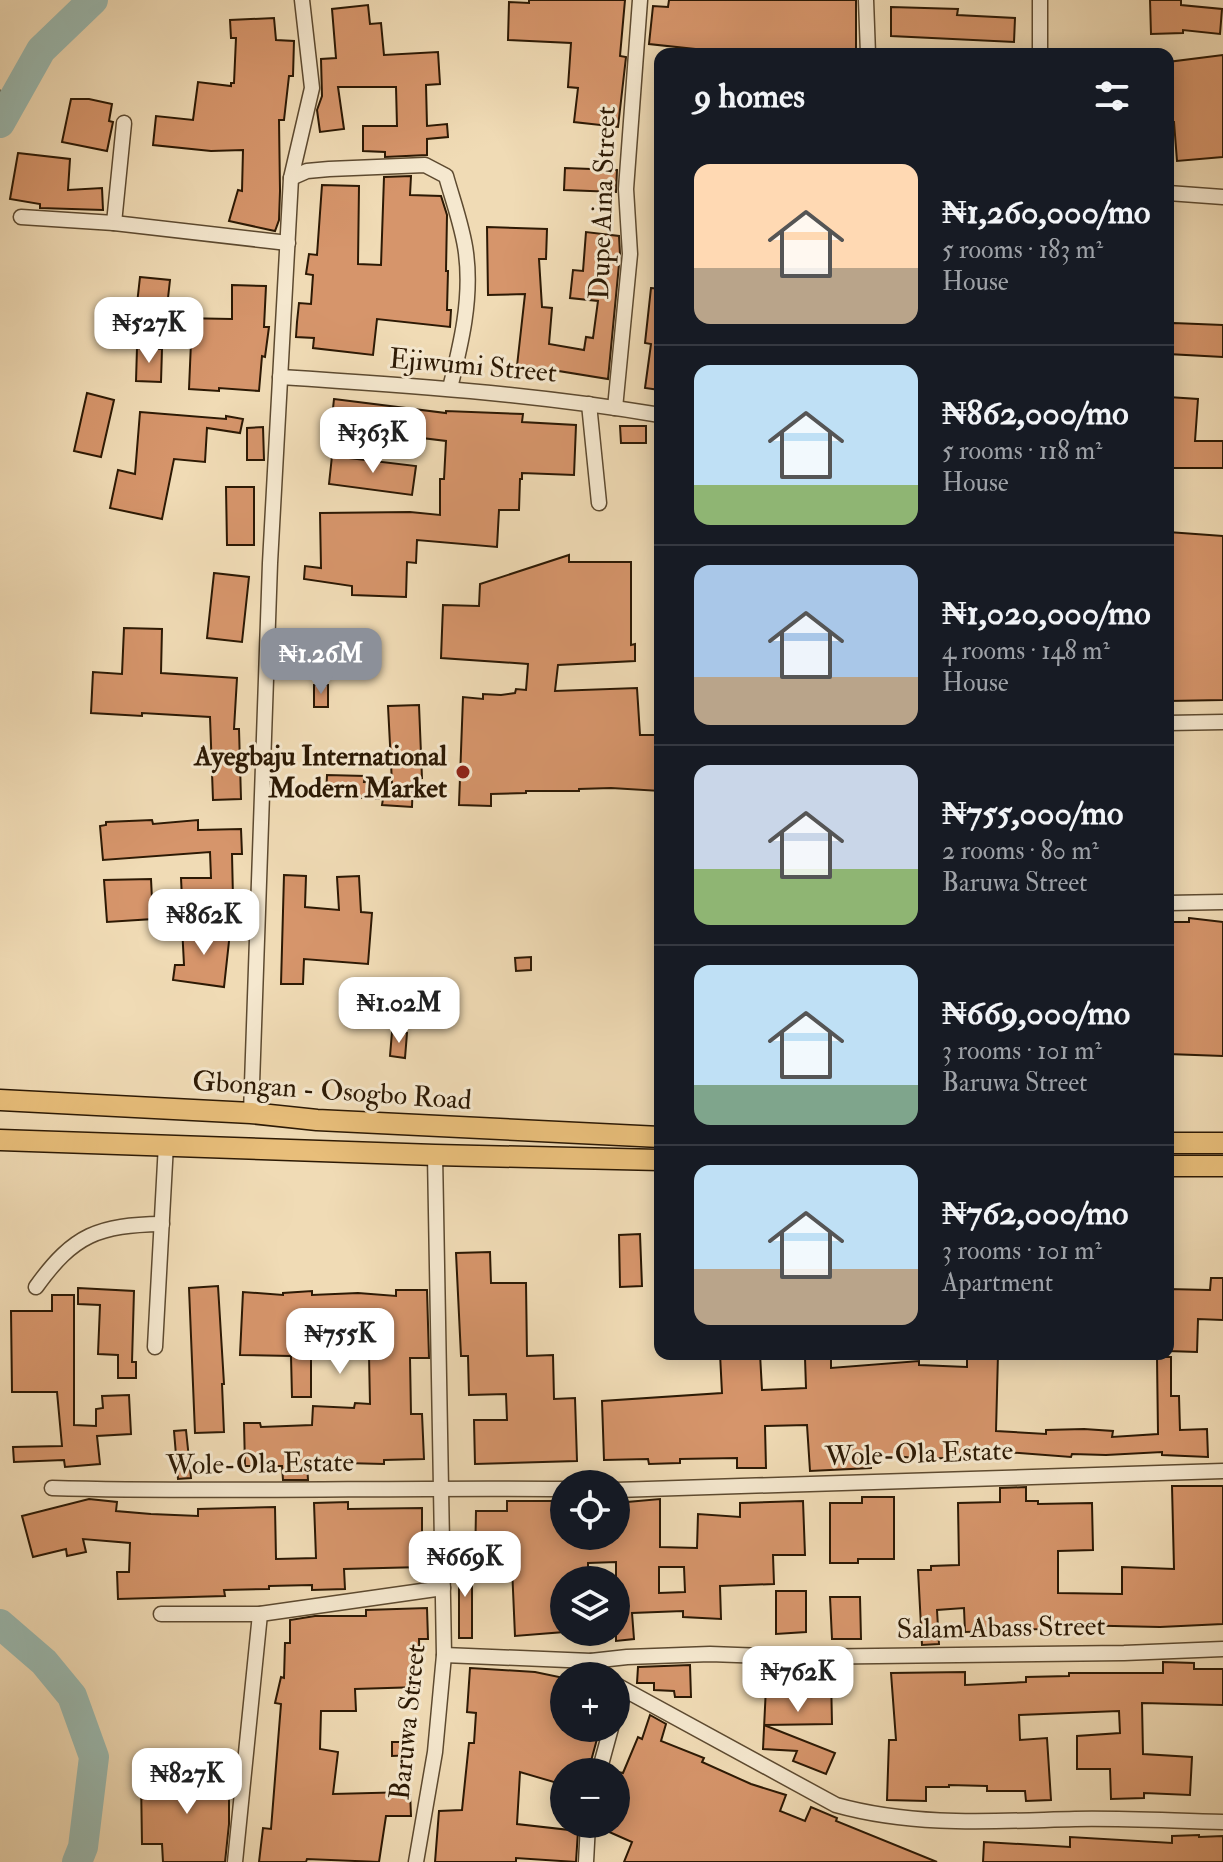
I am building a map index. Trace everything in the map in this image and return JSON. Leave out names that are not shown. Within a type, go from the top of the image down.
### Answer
[{"type":"main road","name":"Gbongan - Osogbo Road","points":[[0,1100],[654,1137]]},
{"type":"main road","name":"Gbongan - Osogbo Road","points":[[0,1140],[654,1160]]},
{"type":"main road","points":[[1174,1143],[1223,1143]]},
{"type":"main road","points":[[1174,1166],[1223,1166]]},
{"type":"street","points":[[251,1113],[270,563],[291,178],[312,88],[302,0]]},
{"type":"street","name":"Dupe Aina Street","points":[[615,408],[630,254],[626,189],[640,0]]},
{"type":"street","points":[[866,0],[868,48]]},
{"type":"street","points":[[1040,0],[1040,48]]},
{"type":"street","points":[[114,223],[124,123]]},
{"type":"street","points":[[291,178],[307,171],[425,165],[446,176],[466,253],[467,292],[463,337],[450,388]]},
{"type":"street","points":[[1174,193],[1223,197]]},
{"type":"street","points":[[21,217],[114,223],[288,243]]},
{"type":"street","name":"Ejiwumi Street","points":[[280,377],[450,388],[654,414]]},
{"type":"street","points":[[589,404],[599,503]]},
{"type":"street","points":[[1174,723],[1223,722]]},
{"type":"street","points":[[1174,903],[1223,902]]},
{"type":"street","points":[[155,1347],[166,1144]]},
{"type":"street","name":"Baruwa Street","points":[[416,1862],[435,1752],[444,1655],[435,1155]]},
{"type":"street","points":[[36,1287],[52,1266],[90,1234],[124,1224],[162,1224]]},
{"type":"street","name":"Wole-Ola Estate","points":[[630,1490],[1223,1471]]},
{"type":"street","name":"Wole-Ola Estate","points":[[52,1488],[266,1491],[442,1487],[550,1489]]},
{"type":"street","points":[[161,1614],[260,1614],[443,1588]]},
{"type":"street","points":[[235,1862],[260,1614]]},
{"type":"street","name":"Salam Abass Street","points":[[444,1655],[591,1661],[710,1654],[796,1657],[1223,1649]]},
{"type":"street","points":[[630,1693],[836,1805],[873,1816],[967,1823],[1078,1819],[1223,1822]]},
{"type":"street","points":[[586,1862],[587,1838]]},
{"type":"building","points":[[529,0],[625,0],[620,56],[626,57],[618,127],[574,122],[578,88],[568,87],[571,43],[508,40],[509,2],[529,3]]},
{"type":"building","points":[[669,0],[856,0],[856,48],[686,48],[649,44],[653,6],[668,7]]},
{"type":"building","points":[[1150,0],[1181,0],[1181,5],[1222,9],[1220,34],[1183,30],[1183,33],[1151,34]]},
{"type":"building","points":[[368,5],[370,24],[381,23],[384,55],[438,52],[440,84],[426,85],[427,126],[447,124],[448,137],[427,139],[427,155],[385,157],[385,152],[363,151],[363,126],[397,126],[396,87],[338,87],[344,129],[320,132],[317,110],[322,96],[321,59],[336,58],[332,9]]},
{"type":"building","points":[[891,7],[958,9],[957,15],[1015,18],[1014,42],[891,36]]},
{"type":"building","points":[[274,18],[276,40],[294,41],[293,76],[289,76],[284,120],[279,120],[279,220],[275,231],[229,221],[238,190],[242,191],[243,150],[211,151],[153,145],[156,116],[193,120],[198,82],[231,86],[234,83],[236,38],[231,38],[230,20]]},
{"type":"building","points":[[1223,55],[1223,157],[1177,161],[1174,61]]},
{"type":"building","points":[[71,99],[112,104],[109,121],[113,122],[107,151],[62,142]]},
{"type":"building","points":[[18,153],[70,159],[68,190],[102,188],[103,210],[40,208],[40,204],[10,199]]},
{"type":"building","points":[[565,168],[617,170],[616,192],[564,190]]},
{"type":"building","points":[[411,176],[410,195],[441,196],[447,215],[447,310],[451,310],[450,327],[377,319],[373,355],[313,348],[314,338],[296,337],[299,303],[311,304],[313,275],[306,274],[309,254],[317,255],[322,185],[359,186],[358,264],[381,265],[384,177]]},
{"type":"building","points":[[487,227],[547,229],[546,259],[539,259],[542,307],[552,308],[549,344],[584,350],[586,337],[593,338],[598,301],[570,298],[573,270],[583,271],[586,232],[619,236],[608,379],[546,369],[545,378],[516,375],[525,294],[488,295]]},
{"type":"building","points":[[140,277],[170,280],[167,307],[137,304]]},
{"type":"building","points":[[232,285],[266,286],[264,327],[269,327],[265,357],[262,356],[259,391],[189,389],[191,342],[179,342],[180,318],[232,319]]},
{"type":"building","points":[[651,288],[654,288],[654,389],[645,388],[651,344],[645,343]]},
{"type":"building","points":[[1174,323],[1223,325],[1223,357],[1174,354]]},
{"type":"building","points":[[137,348],[162,349],[161,382],[136,381]]},
{"type":"building","points":[[87,393],[114,400],[101,457],[74,451]]},
{"type":"building","points":[[1174,397],[1198,399],[1195,441],[1223,441],[1223,468],[1174,468]]},
{"type":"building","points":[[334,399],[446,413],[523,414],[522,422],[576,425],[574,475],[522,473],[519,510],[499,510],[497,547],[417,540],[416,563],[407,562],[406,597],[352,595],[352,586],[304,579],[305,566],[321,568],[320,513],[410,512],[440,515],[440,479],[444,479],[446,441],[331,427]]},
{"type":"building","points":[[140,412],[243,419],[240,433],[207,428],[205,462],[174,459],[162,519],[110,508],[118,470],[135,474]]},
{"type":"building","points":[[620,426],[646,426],[646,443],[621,443]]},
{"type":"building","points":[[263,427],[264,460],[247,460],[247,428]]},
{"type":"building","points":[[332,456],[416,466],[412,495],[329,484]]},
{"type":"building","points":[[226,487],[254,487],[254,545],[227,545]]},
{"type":"building","points":[[1174,532],[1223,536],[1223,700],[1174,701]]},
{"type":"building","points":[[569,555],[569,562],[631,562],[631,645],[635,644],[635,661],[558,665],[555,691],[637,688],[640,735],[654,735],[654,791],[611,788],[526,791],[491,794],[491,806],[459,805],[463,697],[483,699],[483,694],[501,695],[515,693],[516,689],[526,690],[528,664],[441,658],[443,605],[479,606],[480,584]]},
{"type":"building","points":[[214,573],[249,577],[242,642],[207,638]]},
{"type":"building","points":[[124,628],[162,629],[161,673],[237,678],[234,729],[239,729],[241,799],[213,800],[210,717],[91,713],[93,672],[122,674]]},
{"type":"building","points":[[314,685],[328,685],[328,707],[314,707]]},
{"type":"building","points":[[419,705],[422,778],[413,779],[412,807],[382,805],[383,799],[326,796],[327,775],[365,776],[364,782],[392,783],[388,706]]},
{"type":"building","points":[[152,820],[153,824],[198,820],[198,830],[241,829],[242,854],[232,854],[233,898],[182,899],[181,878],[211,878],[210,852],[103,860],[100,826],[106,825],[106,822]]},
{"type":"building","points":[[284,875],[306,876],[305,907],[339,910],[337,877],[359,876],[361,912],[372,913],[368,964],[304,959],[303,984],[281,984]]},
{"type":"building","points":[[151,879],[153,919],[107,922],[104,880]]},
{"type":"building","points":[[1189,918],[1223,922],[1223,1056],[1174,1054],[1174,922],[1189,922]]},
{"type":"building","points":[[182,926],[230,932],[224,987],[173,980],[175,965],[184,965]]},
{"type":"building","points":[[531,957],[531,970],[516,971],[515,958]]},
{"type":"building","points":[[392,1032],[407,1033],[405,1058],[390,1056]]},
{"type":"building","points":[[640,1234],[642,1286],[620,1287],[619,1235]]},
{"type":"building","points":[[490,1252],[491,1283],[526,1283],[527,1356],[553,1355],[554,1399],[575,1398],[577,1461],[475,1464],[474,1420],[507,1420],[506,1394],[469,1395],[468,1356],[461,1356],[456,1253]]},
{"type":"building","points":[[1211,1278],[1223,1278],[1223,1320],[1198,1319],[1197,1352],[1174,1351],[1174,1289],[1210,1290]]},
{"type":"building","points":[[218,1286],[224,1432],[195,1433],[189,1288]]},
{"type":"building","points":[[78,1288],[134,1291],[132,1362],[136,1362],[136,1378],[118,1378],[118,1355],[98,1354],[100,1305],[78,1304]]},
{"type":"building","points":[[396,1290],[427,1290],[429,1358],[410,1358],[411,1414],[422,1414],[424,1459],[384,1460],[384,1464],[344,1463],[343,1466],[307,1463],[308,1480],[283,1480],[282,1466],[245,1466],[244,1423],[260,1423],[261,1427],[312,1425],[313,1406],[354,1408],[355,1403],[370,1404],[369,1355],[311,1357],[311,1397],[292,1397],[291,1356],[240,1355],[243,1292],[283,1295],[312,1291],[312,1295],[358,1293],[396,1296]]},
{"type":"building","points":[[52,1295],[74,1295],[74,1425],[96,1426],[96,1409],[103,1408],[102,1396],[129,1395],[131,1434],[97,1436],[100,1464],[65,1467],[64,1460],[14,1462],[13,1447],[62,1446],[57,1392],[12,1392],[11,1311],[52,1311]]},
{"type":"building","points":[[720,1360],[760,1360],[762,1390],[806,1388],[805,1360],[831,1360],[831,1368],[919,1361],[919,1365],[967,1367],[967,1360],[998,1360],[996,1431],[1046,1434],[1046,1430],[1084,1429],[1113,1431],[1112,1437],[1158,1434],[1157,1360],[1171,1360],[1171,1396],[1179,1396],[1180,1430],[1207,1429],[1208,1457],[1162,1455],[1162,1452],[1072,1454],[1071,1457],[993,1451],[993,1456],[922,1459],[870,1453],[871,1468],[810,1471],[807,1425],[765,1426],[766,1468],[737,1468],[737,1458],[680,1459],[680,1463],[649,1464],[648,1459],[604,1460],[602,1401],[722,1393]]},
{"type":"building","points":[[186,1430],[191,1478],[178,1479],[174,1431]]},
{"type":"building","points":[[1172,1486],[1223,1486],[1223,1624],[1160,1627],[1068,1625],[965,1632],[964,1608],[937,1610],[939,1644],[922,1645],[918,1570],[959,1565],[958,1503],[1000,1502],[1000,1488],[1026,1487],[1026,1501],[1038,1501],[1038,1504],[1092,1503],[1093,1550],[1058,1551],[1058,1593],[1122,1594],[1122,1567],[1174,1569]]},
{"type":"building","points":[[862,1497],[894,1497],[894,1559],[830,1563],[830,1503],[862,1503]]},
{"type":"building","points":[[89,1499],[117,1502],[116,1511],[151,1514],[198,1516],[198,1509],[275,1507],[276,1559],[316,1558],[314,1503],[348,1502],[348,1509],[422,1508],[422,1567],[344,1569],[345,1589],[312,1590],[312,1585],[269,1586],[269,1589],[224,1590],[225,1596],[118,1599],[117,1572],[129,1572],[130,1543],[83,1539],[86,1552],[67,1556],[66,1549],[33,1557],[22,1516]]},
{"type":"building","points":[[660,1499],[660,1547],[697,1548],[698,1514],[740,1517],[740,1503],[803,1501],[805,1555],[773,1555],[774,1584],[720,1586],[721,1619],[683,1617],[683,1611],[632,1613],[634,1639],[630,1639],[630,1566],[616,1566],[616,1562],[550,1566],[550,1633],[515,1636],[512,1567],[510,1564],[475,1562],[476,1511],[507,1511],[507,1501],[550,1501],[550,1550],[630,1550],[630,1502]],"holes":[[[659,1567],[684,1567],[685,1592],[659,1593]]]},
{"type":"building","points":[[459,1560],[472,1561],[472,1638],[459,1638]]},
{"type":"building","points":[[776,1591],[806,1591],[806,1632],[776,1634]]},
{"type":"building","points":[[830,1597],[860,1597],[861,1639],[832,1639]]},
{"type":"building","points":[[427,1608],[428,1639],[419,1639],[420,1687],[355,1689],[356,1711],[321,1711],[320,1749],[338,1752],[333,1794],[410,1792],[411,1816],[386,1816],[379,1862],[307,1859],[306,1862],[259,1862],[263,1828],[271,1829],[281,1704],[275,1703],[281,1677],[284,1678],[285,1643],[290,1643],[290,1620],[315,1616],[366,1616],[366,1610]]},
{"type":"building","points":[[1163,1662],[1194,1663],[1194,1669],[1223,1669],[1223,1705],[1142,1703],[1143,1754],[1192,1757],[1190,1795],[1144,1793],[1144,1798],[1111,1799],[1110,1769],[1077,1769],[1077,1736],[1120,1733],[1119,1711],[1019,1715],[1020,1740],[1047,1738],[1051,1800],[1026,1801],[1025,1791],[987,1791],[987,1786],[949,1785],[926,1787],[926,1801],[887,1800],[889,1740],[896,1740],[891,1673],[965,1672],[965,1685],[1026,1682],[1026,1677],[1069,1676],[1069,1673],[1163,1673]]},
{"type":"building","points":[[690,1665],[691,1697],[675,1697],[674,1691],[654,1690],[654,1683],[637,1683],[638,1667]]},
{"type":"building","points":[[767,1666],[793,1668],[793,1676],[831,1675],[832,1724],[764,1725]]},
{"type":"building","points":[[470,1668],[550,1675],[550,1742],[596,1742],[592,1758],[550,1758],[550,1781],[520,1772],[517,1824],[550,1828],[550,1838],[578,1838],[576,1862],[516,1858],[516,1862],[435,1862],[439,1811],[462,1810],[469,1743],[474,1743],[476,1713],[467,1712]]},
{"type":"building","points":[[650,1715],[666,1724],[661,1741],[704,1758],[702,1762],[751,1784],[786,1795],[780,1811],[805,1821],[811,1807],[837,1818],[836,1821],[937,1862],[624,1862],[632,1842],[623,1838],[630,1838],[629,1758],[638,1737],[642,1739]]},
{"type":"building","points":[[764,1725],[835,1753],[826,1774],[793,1761],[797,1751],[763,1749]]},
{"type":"building","points":[[392,1742],[414,1742],[414,1755],[392,1756]]},
{"type":"building","points":[[156,1771],[229,1774],[225,1862],[163,1862],[162,1844],[142,1844],[141,1779],[155,1780]]},
{"type":"building","points":[[1172,1836],[1223,1836],[1223,1862],[983,1862],[984,1842],[1070,1847],[1070,1837],[1172,1843]]},
{"type":"waterway","points":[[0,123],[41,50],[93,0]]},
{"type":"waterway","points":[[0,92],[13,101]]},
{"type":"waterway","points":[[0,1624],[44,1662],[72,1696],[94,1757],[83,1847],[77,1862]]},
{"type":"place","name":"Ayegbaju International Modern Market","points":[[463,772]]}]
